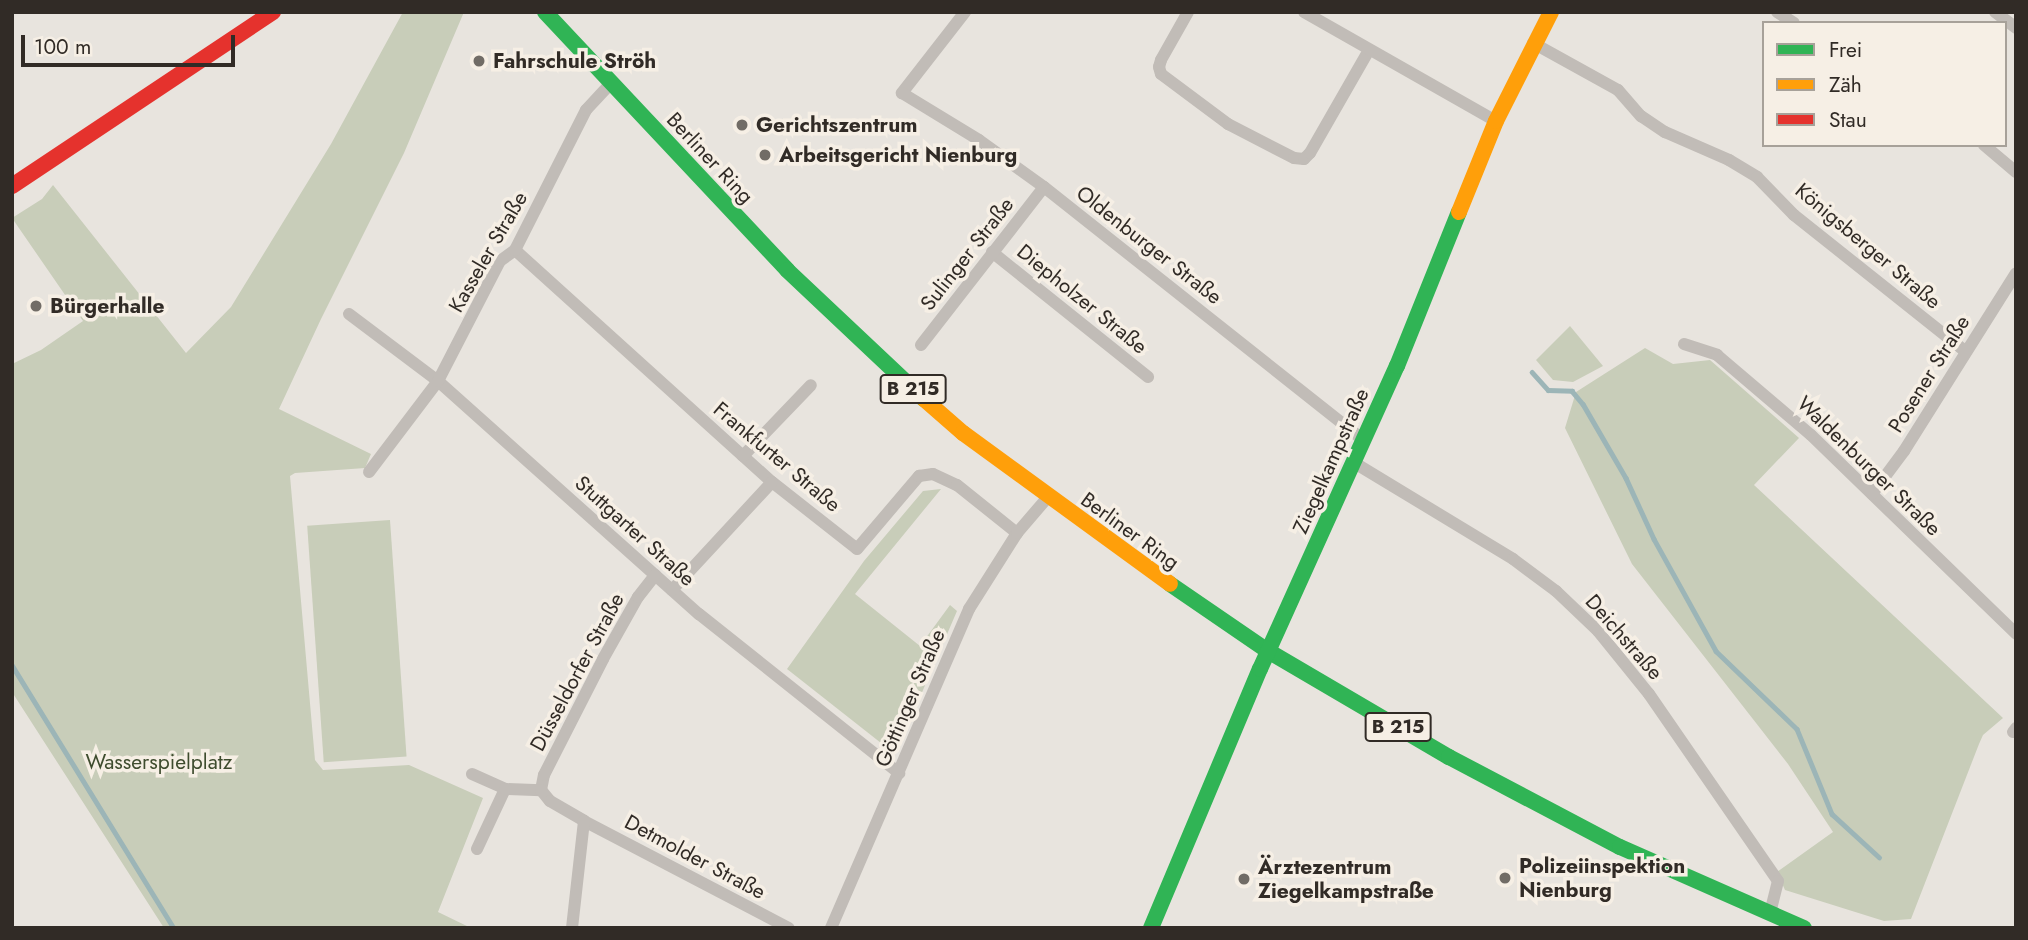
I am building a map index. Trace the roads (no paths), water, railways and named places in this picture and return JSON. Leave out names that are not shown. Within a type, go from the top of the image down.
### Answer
[{"type":"main road","points":[[12,186],[273,12]]},
{"type":"main road","name":"Berliner Ring","points":[[545,12],[787,270],[963,433],[1048,497],[1168,584],[1268,651],[1449,757],[1620,848],[1804,928]]},
{"type":"main road","name":"Ziegelkampstraße","points":[[1151,928],[1268,651],[1430,286],[1496,121],[1533,43],[1551,12]]},
{"type":"street","name":"Oldenburger Straße","points":[[965,12],[902,93],[979,140],[1044,187],[1363,440]]},
{"type":"street","points":[[1188,12],[1161,60],[1158,67],[1161,74],[1228,124],[1294,158],[1304,159],[1310,153],[1369,50]]},
{"type":"street","points":[[1304,12],[1496,121]]},
{"type":"street","name":"Königsberger Straße","points":[[1533,43],[1618,90],[1641,116],[1665,132],[1729,159],[1757,177],[1794,215],[1965,351]]},
{"type":"street","name":"Kasseler Straße","points":[[369,472],[438,381],[500,261],[515,250],[586,110],[611,83]]},
{"type":"street","points":[[1986,147],[2016,172]]},
{"type":"street","name":"Sulinger Straße","points":[[920,345],[1044,187]]},
{"type":"street","name":"Frankfurter Straße","points":[[515,250],[772,482],[857,549],[919,476],[933,474],[957,485],[1017,533]]},
{"type":"street","name":"Diepholzer Straße","points":[[992,252],[1148,377]]},
{"type":"street","name":"Posener Straße","points":[[1872,494],[1904,451],[2016,273]]},
{"type":"street","name":"Stuttgarter Straße","points":[[349,314],[438,381],[672,590],[898,773]]},
{"type":"street","name":"Waldenburger Straße","points":[[1684,344],[1717,355],[1811,435],[2016,634]]},
{"type":"street","points":[[743,456],[811,385]]},
{"type":"street","name":"Deichstraße","points":[[1353,462],[1513,559],[1556,591],[1598,631],[1648,695],[1777,881],[1770,915]]},
{"type":"street","points":[[672,590],[772,482]]},
{"type":"street","name":"Göttinger Straße","points":[[831,928],[970,609],[1017,533],[1048,497]]},
{"type":"street","name":"Düsseldorfer Straße","points":[[541,790],[544,775],[603,659],[638,597],[655,575]]},
{"type":"street","points":[[472,774],[505,789],[541,790],[550,801],[584,821],[572,928]]},
{"type":"street","points":[[477,849],[505,789]]},
{"type":"street","name":"Detmolder Straße","points":[[584,821],[789,928]]},
{"type":"waterway","points":[[1532,372],[1548,390],[1572,391],[1583,404],[1626,478],[1654,539],[1716,651],[1797,729],[1832,814],[1879,857]]},
{"type":"waterway","points":[[12,665],[174,928]]},
{"type":"place","name":"Fahrschule Ströh","points":[[479,61]]},
{"type":"place","name":"Gerichtszentrum","points":[[742,125]]},
{"type":"place","name":"Arbeitsgericht Nienburg","points":[[765,155]]},
{"type":"place","name":"Bürgerhalle","points":[[36,306]]},
{"type":"place","name":"Polizeiinspektion Nienburg","points":[[1505,878]]},
{"type":"place","name":"Ärztezentrum Ziegelkampstraße","points":[[1244,879]]},
{"type":"park label","name":"Wasserspielplatz","points":[[159,762]]}]
